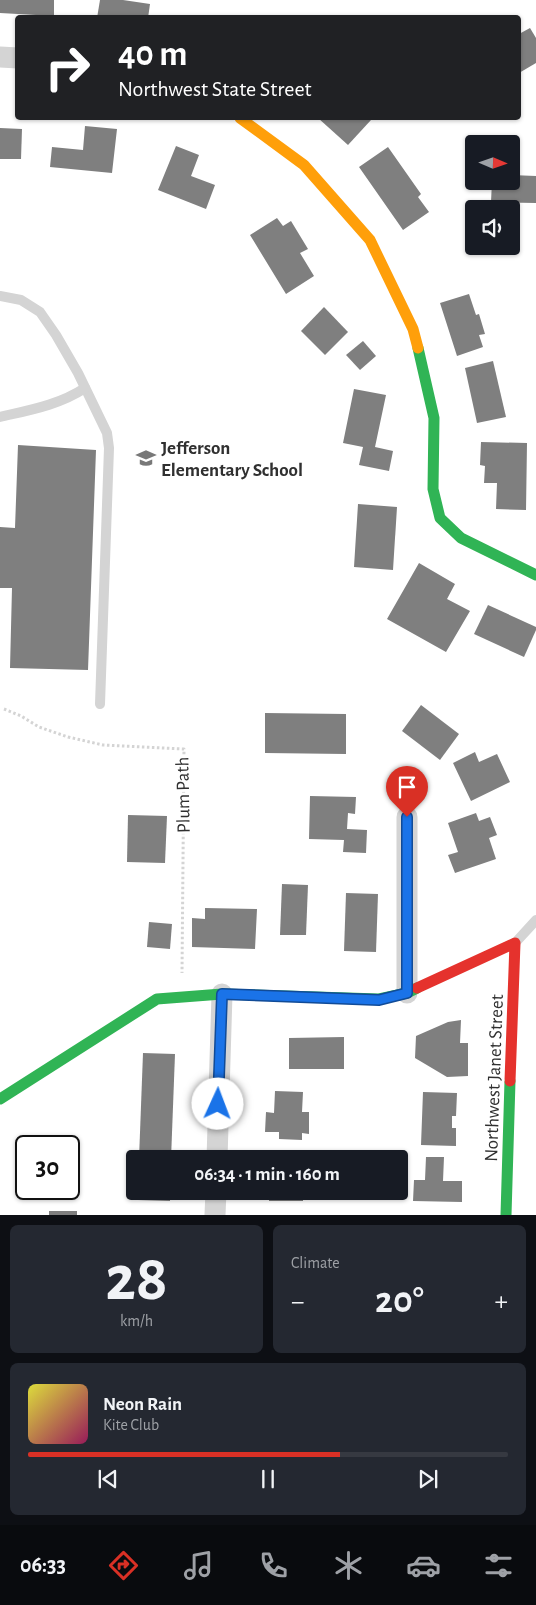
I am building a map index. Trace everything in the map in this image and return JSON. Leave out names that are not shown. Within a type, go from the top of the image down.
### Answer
[{"type":"street","points":[[0,57],[15,58]]},
{"type":"street","points":[[243,120],[304,166],[370,240],[413,329],[434,418],[433,489],[440,518],[461,538],[536,575]]},
{"type":"street","points":[[407,817],[407,993]]},
{"type":"street","points":[[0,1099],[157,999],[222,994],[379,1000],[407,993],[514,943]]},
{"type":"street","name":"Northwest Janet Street","points":[[506,1215],[514,943]]},
{"type":"street","points":[[217,1150],[222,994]]},
{"type":"street","points":[[215,1215],[216,1200]]},
{"type":"lane","points":[[0,296],[21,300],[40,312],[56,335],[107,433],[109,448],[100,704]]},
{"type":"lane","points":[[0,417],[48,405],[70,397],[85,388]]},
{"type":"lane","points":[[514,943],[536,920]]},
{"type":"path","name":"Plum Path","points":[[4,709],[21,716],[39,727],[68,737],[103,745],[184,749],[182,996]]},
{"type":"building","points":[[0,0],[54,0],[54,15],[0,13]]},
{"type":"building","points":[[100,0],[123,0],[150,4],[148,15],[98,15]]},
{"type":"building","points":[[530,28],[536,38],[536,63],[521,72],[521,33]]},
{"type":"building","points":[[320,120],[371,120],[348,145]]},
{"type":"building","points":[[85,126],[117,129],[112,173],[50,167],[52,147],[83,150]]},
{"type":"building","points":[[0,128],[22,129],[21,159],[0,159]]},
{"type":"building","points":[[176,146],[199,155],[191,176],[215,185],[206,209],[158,190]]},
{"type":"building","points":[[388,147],[421,194],[418,197],[429,212],[403,230],[359,167]]},
{"type":"building","points":[[520,175],[536,176],[536,203],[520,203],[520,200],[491,200],[492,190],[520,190]]},
{"type":"building","points":[[277,218],[283,226],[291,221],[308,249],[300,253],[314,276],[286,294],[250,235]]},
{"type":"building","points":[[469,294],[476,315],[479,314],[485,334],[479,335],[483,347],[457,356],[440,303]]},
{"type":"building","points":[[324,307],[348,332],[325,355],[301,331]]},
{"type":"building","points":[[363,341],[376,356],[360,370],[346,355]]},
{"type":"building","points":[[493,361],[506,417],[477,423],[465,368]]},
{"type":"building","points":[[354,389],[386,395],[375,447],[393,451],[389,471],[359,465],[363,447],[343,443]]},
{"type":"building","points":[[481,442],[527,443],[526,510],[496,509],[497,483],[484,483],[485,466],[480,465]]},
{"type":"building","points":[[18,445],[96,450],[88,670],[10,668],[12,588],[0,588],[0,527],[15,528]]},
{"type":"building","points":[[358,504],[397,507],[393,570],[354,567]]},
{"type":"building","points":[[419,563],[455,584],[447,599],[470,611],[446,652],[387,619]]},
{"type":"building","points":[[488,605],[536,627],[524,657],[474,634]]},
{"type":"building","points":[[421,705],[459,734],[440,760],[402,731]]},
{"type":"building","points":[[265,713],[346,714],[346,754],[265,753]]},
{"type":"building","points":[[475,752],[479,762],[497,754],[510,782],[471,801],[453,763]]},
{"type":"building","points":[[310,796],[356,797],[355,814],[348,813],[347,829],[367,830],[366,853],[343,852],[344,840],[309,839]]},
{"type":"building","points":[[476,813],[479,821],[490,817],[497,835],[489,838],[496,859],[455,873],[448,855],[458,852],[448,823]]},
{"type":"building","points":[[128,815],[167,816],[165,863],[127,862]]},
{"type":"building","points":[[282,884],[308,885],[306,935],[280,935]]},
{"type":"building","points":[[346,893],[378,894],[376,952],[344,951]]},
{"type":"building","points":[[205,908],[257,909],[255,949],[192,947],[192,918],[205,919]]},
{"type":"building","points":[[149,922],[172,924],[170,949],[147,947]]},
{"type":"building","points":[[461,1020],[460,1043],[468,1043],[468,1076],[447,1077],[415,1058],[416,1036],[448,1022]]},
{"type":"building","points":[[344,1037],[344,1069],[289,1069],[289,1038]]},
{"type":"building","points":[[143,1053],[175,1054],[171,1150],[139,1150]]},
{"type":"building","points":[[275,1091],[303,1092],[302,1112],[309,1112],[309,1134],[302,1133],[302,1140],[279,1139],[279,1132],[265,1132],[266,1112],[274,1113]]},
{"type":"building","points":[[423,1092],[457,1093],[456,1116],[452,1116],[452,1128],[456,1128],[456,1146],[421,1145]]},
{"type":"building","points":[[426,1157],[444,1157],[443,1181],[462,1181],[462,1202],[413,1201],[414,1180],[425,1180]]},
{"type":"building","points":[[138,1200],[170,1200],[170,1201]]},
{"type":"building","points":[[269,1200],[303,1200],[303,1201]]},
{"type":"building","points":[[49,1211],[77,1211],[77,1215],[49,1215]]},
{"type":"traffic: fast","points":[[418,348],[434,418],[433,489],[440,518],[461,538],[536,575]]},
{"type":"traffic: fast","points":[[0,1099],[157,999],[222,994],[379,999],[407,993],[417,988]]},
{"type":"traffic: fast","points":[[506,1215],[510,1081]]},
{"type":"traffic: slow","points":[[243,120],[304,165],[370,240],[413,329],[418,348]]},
{"type":"traffic: jam","points":[[417,988],[515,943],[510,1081]]},
{"type":"place","name":"Jefferson Elementary School","points":[[146,458]]},
{"type":"route","points":[[218,1104],[222,994],[379,1000],[407,993],[407,817]]}]
